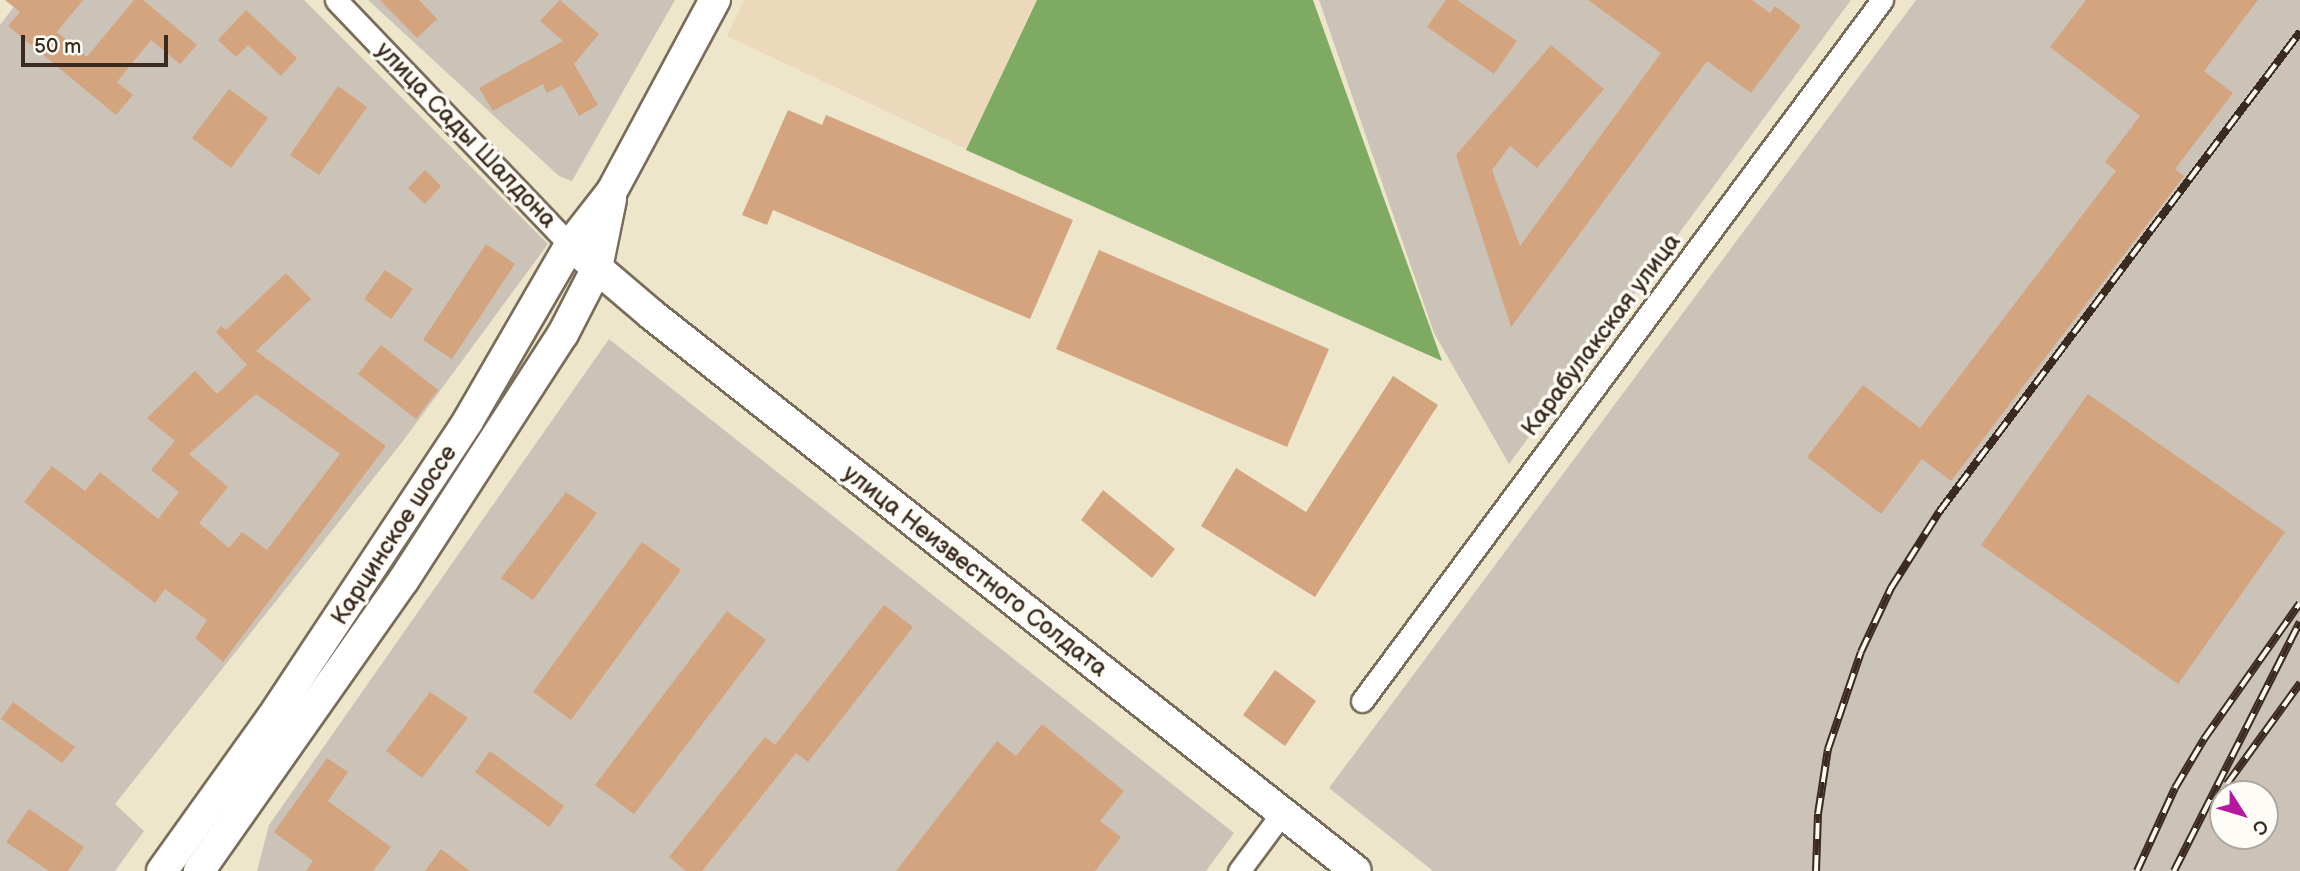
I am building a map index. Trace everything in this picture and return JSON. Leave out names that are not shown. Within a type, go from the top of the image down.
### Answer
[{"type":"main road","name":"Карцинское шоссе","points":[[162,871],[407,517],[570,245],[612,191],[715,0]]},
{"type":"main road","name":"Карцинское шоссе","points":[[199,871],[403,581],[522,400],[597,268],[612,191]]},
{"type":"main road","name":"улица Сады Шалдона","points":[[570,245],[597,268]]},
{"type":"main road","name":"улица Неизвестного Солдата","points":[[597,268],[1356,871]]},
{"type":"street","name":"улица Сады Шалдона","points":[[336,0],[570,245]]},
{"type":"street","name":"Карабулакская улица","points":[[1362,701],[1882,0]]},
{"type":"street","points":[[1239,871],[1282,813]]},
{"type":"shaded area","points":[[19,0],[304,0],[548,244],[403,441],[115,804],[144,831],[115,871],[0,871],[0,25]]},
{"type":"shaded area","points":[[368,0],[675,0],[572,181],[559,176]]},
{"type":"shaded area","points":[[744,0],[1036,0],[966,149],[727,36]]},
{"type":"shaded area","points":[[1319,0],[1851,0],[1509,464],[1434,333]]},
{"type":"shaded area","points":[[1916,0],[2300,0],[2300,871],[1433,871],[1329,788]]},
{"type":"shaded area","points":[[609,339],[1234,833],[1206,871],[257,871],[269,825]]},
{"type":"green space","points":[[1037,0],[1313,0],[1442,361],[966,150]]},
{"type":"building","points":[[5,0],[83,0],[57,32],[87,57],[134,0],[143,0],[197,45],[180,64],[151,40],[117,82],[133,95],[116,115],[8,26],[20,12]]},
{"type":"building","points":[[380,0],[419,0],[437,19],[417,38]]},
{"type":"building","points":[[560,0],[599,34],[574,64],[598,105],[579,116],[562,85],[547,93],[543,84],[493,111],[479,88],[563,41],[540,21]]},
{"type":"building","points":[[1446,0],[1457,0],[1517,41],[1494,74],[1427,27]]},
{"type":"building","points":[[1588,0],[1752,0],[1770,13],[1775,6],[1801,26],[1751,93],[1707,61],[1511,327],[1456,155],[1551,45],[1604,89],[1537,168],[1510,146],[1492,170],[1520,246],[1661,53]]},
{"type":"building","points":[[2086,0],[2258,0],[2204,71],[2233,93],[2175,169],[2184,176],[1951,481],[1922,459],[1881,514],[1807,457],[1863,385],[1920,428],[2116,171],[2105,162],[2140,116],[2050,47]]},
{"type":"building","points":[[246,10],[297,58],[281,76],[248,45],[236,57],[218,40]]},
{"type":"building","points":[[338,86],[367,107],[319,175],[290,155]]},
{"type":"building","points":[[229,89],[268,118],[231,168],[192,138]]},
{"type":"building","points":[[788,110],[822,125],[826,115],[1073,220],[1030,319],[773,210],[767,225],[742,215]]},
{"type":"building","points":[[425,170],[441,186],[425,204],[408,188]]},
{"type":"building","points":[[486,244],[515,264],[452,359],[423,340]]},
{"type":"building","points":[[1099,250],[1329,349],[1287,447],[1056,349]]},
{"type":"building","points":[[385,270],[413,289],[391,319],[364,299]]},
{"type":"building","points":[[286,273],[311,299],[256,351],[386,446],[223,662],[195,638],[207,620],[165,589],[155,603],[24,502],[52,466],[85,491],[100,472],[158,519],[179,492],[151,470],[175,441],[147,418],[195,371],[217,394],[247,365],[216,332],[221,326],[226,330]],"holes":[[[256,394],[340,454],[267,550],[242,532],[229,548],[199,523],[228,487],[189,454]]]},
{"type":"building","points":[[381,345],[438,390],[416,419],[358,374]]},
{"type":"building","points":[[1393,376],[1438,405],[1315,597],[1201,526],[1236,468],[1306,512]]},
{"type":"building","points":[[2088,394],[2285,532],[2178,684],[1981,545]]},
{"type":"building","points":[[1103,490],[1175,549],[1152,578],[1081,520]]},
{"type":"building","points":[[566,492],[597,513],[533,600],[501,578]]},
{"type":"building","points":[[642,542],[681,570],[571,720],[533,692]]},
{"type":"building","points":[[884,605],[913,627],[808,762],[796,753],[702,871],[686,871],[669,857],[765,737],[775,745]]},
{"type":"building","points":[[727,611],[766,640],[634,814],[595,785]]},
{"type":"building","points":[[1275,670],[1316,701],[1285,746],[1243,715]]},
{"type":"building","points":[[430,692],[468,718],[422,778],[386,751]]},
{"type":"building","points":[[13,702],[75,747],[62,763],[1,719]]},
{"type":"building","points":[[1042,724],[1124,791],[1100,821],[1121,837],[1095,871],[896,871],[997,741],[1016,756]]},
{"type":"building","points":[[490,751],[564,806],[549,827],[475,772]]},
{"type":"building","points":[[327,758],[348,772],[328,801],[391,847],[373,871],[306,871],[313,861],[274,832]]},
{"type":"building","points":[[29,809],[84,847],[68,871],[49,871],[6,842]]},
{"type":"building","points":[[441,849],[470,871],[425,871]]},
{"type":"railway","points":[[1816,871],[1818,814],[1828,749],[1861,652],[1891,588],[1939,512],[2300,32]]},
{"type":"railway","points":[[2137,871],[2175,788],[2204,739],[2300,603]]},
{"type":"railway","points":[[2174,871],[2300,622]]},
{"type":"railway","points":[[2230,780],[2300,683]]}]
